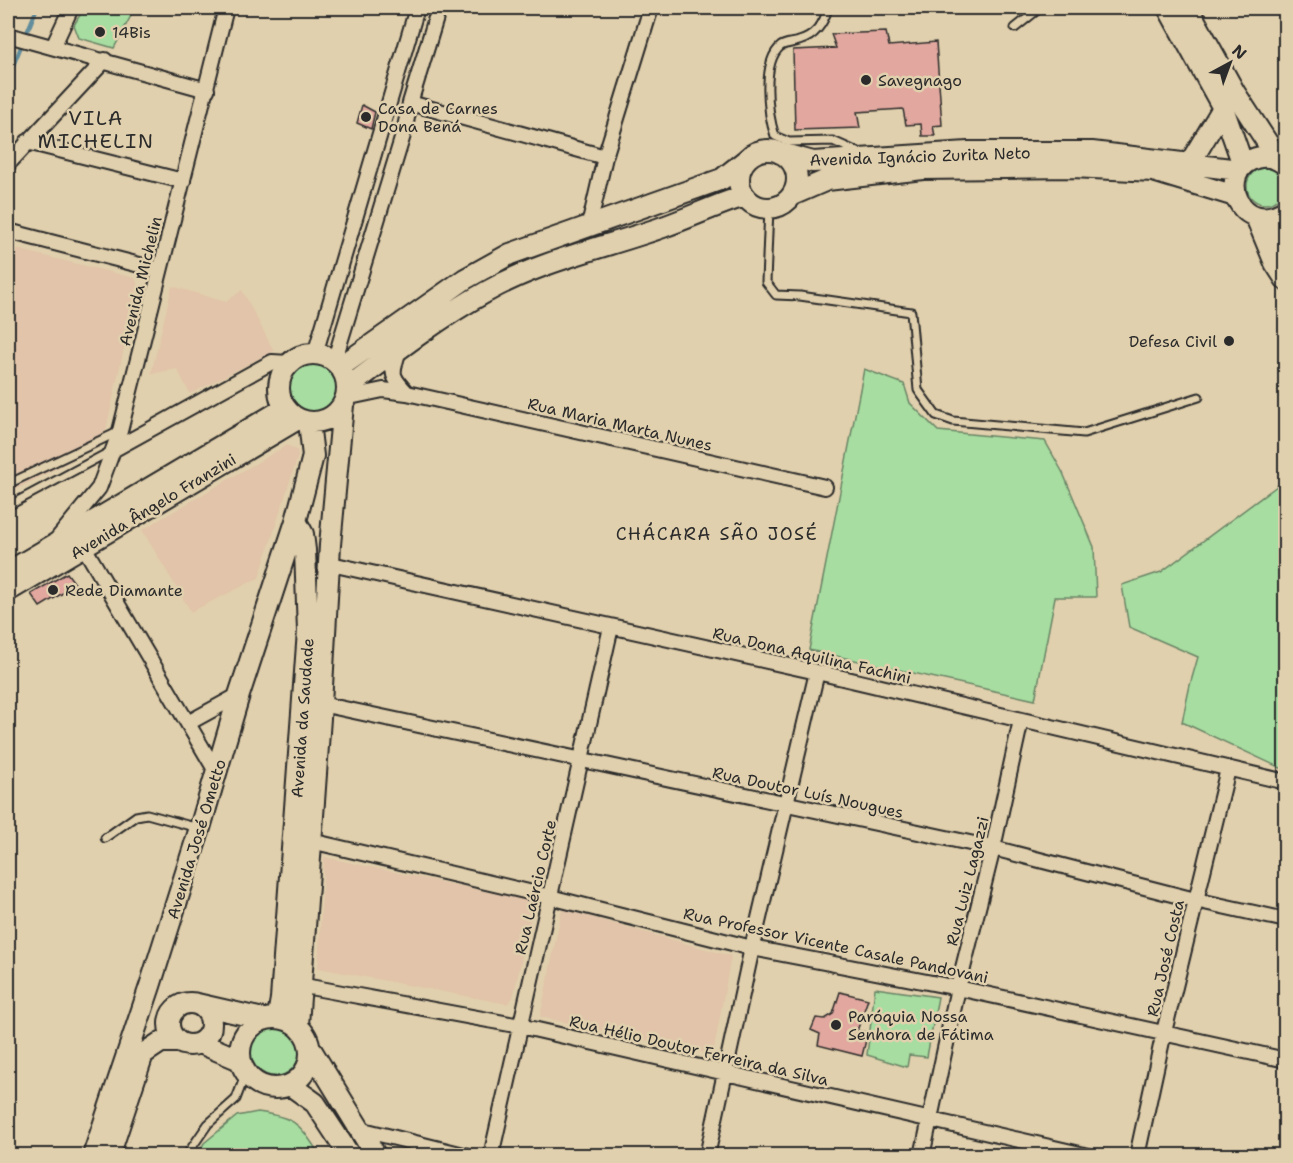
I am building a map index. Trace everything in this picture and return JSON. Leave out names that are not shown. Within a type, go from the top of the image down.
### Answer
[{"type":"main road","points":[[1168,8],[1223,108],[1241,168]]},
{"type":"main road","points":[[1188,8],[1235,93],[1282,162]]},
{"type":"main road","points":[[1190,163],[1223,108]]},
{"type":"main road","points":[[337,364],[465,279],[510,254],[722,179],[753,154],[771,150],[788,159],[794,167],[796,186],[792,195],[778,206],[770,208],[751,203],[740,188],[739,178],[746,160]]},
{"type":"main road","name":"Avenida Ignácio Zurita Neto","points":[[780,153],[813,162],[968,152],[1081,152],[1241,168]]},
{"type":"main road","points":[[1282,162],[1269,157],[1260,157],[1241,168],[1235,178],[1236,196],[1240,205],[1247,212],[1256,217],[1266,218],[1283,212],[1286,240]]},
{"type":"main road","name":"Avenida Ignácio Zurita Neto","points":[[792,195],[827,180],[923,169],[1073,167],[1153,171],[1236,196]]},
{"type":"main road","points":[[345,397],[345,377],[337,364],[315,354],[297,357],[290,363],[280,380],[280,399],[297,416],[328,418],[345,397],[399,349],[488,291],[534,269],[663,227],[744,196]]},
{"type":"main road","points":[[1256,217],[1275,263],[1286,280]]},
{"type":"main road","name":"Avenida da Saudade","points":[[298,1025],[299,985],[331,555],[345,397]]},
{"type":"main road","name":"Avenida da Saudade","points":[[269,1018],[278,1016],[281,999],[308,631],[301,535],[313,456],[297,416]]},
{"type":"main road","name":"Avenida Ângelo Franzini","points":[[8,572],[52,546],[297,416]]},
{"type":"main road","name":"Avenida Ângelo Franzini","points":[[8,591],[297,416]]},
{"type":"main road","points":[[301,535],[331,555]]},
{"type":"main road","name":"Avenida José Ometto","points":[[93,1155],[149,1012],[150,986],[239,695],[301,535]]},
{"type":"main road","points":[[170,1042],[149,1012],[190,1004],[287,1019],[298,1025],[308,1039],[310,1059],[306,1070],[290,1085],[278,1088],[266,1087],[255,1082],[243,1066],[200,1043]]},
{"type":"main road","points":[[109,1155],[143,1054],[170,1042],[186,1045],[200,1043],[206,1038],[211,1024],[207,1012],[190,1004],[172,1011],[169,1024],[173,1037],[170,1042]]},
{"type":"main road","points":[[243,1066],[240,1050],[247,1031],[269,1018]]},
{"type":"main road","points":[[310,1048],[376,1155]]},
{"type":"main road","points":[[290,1085],[315,1103],[350,1155]]},
{"type":"street","points":[[53,47],[71,8]]},
{"type":"street","name":"Avenida Michelin","points":[[52,546],[99,488],[120,431],[226,8]]},
{"type":"street","points":[[315,354],[417,8]]},
{"type":"street","points":[[337,364],[439,8]]},
{"type":"street","points":[[589,226],[605,157],[651,8]]},
{"type":"street","points":[[8,35],[207,90]]},
{"type":"street","points":[[8,164],[105,60]]},
{"type":"street","points":[[411,103],[605,157]]},
{"type":"street","points":[[27,142],[183,181]]},
{"type":"street","points":[[8,231],[159,270]]},
{"type":"street","points":[[399,349],[393,373],[395,380],[407,393]]},
{"type":"street","points":[[113,450],[272,362],[290,363]]},
{"type":"street","name":"Rua Maria Marta Nunes","points":[[345,397],[383,390],[407,393],[825,488]]},
{"type":"street","points":[[84,547],[216,773]]},
{"type":"street","name":"Rua Dona Aquilina Fachini","points":[[331,555],[611,627],[817,672],[1286,782]]},
{"type":"street","name":"Rua Laércio Corte","points":[[491,1155],[611,627]]},
{"type":"street","points":[[707,1155],[752,948],[817,672]]},
{"type":"street","points":[[188,723],[239,695]]},
{"type":"street","name":"Rua Doutor Luís Nougues","points":[[321,704],[993,849],[1195,900],[1286,920]]},
{"type":"street","name":"Rua Luiz Lagazzi","points":[[922,1155],[958,988],[993,849],[1021,720]]},
{"type":"street","name":"Rua José Costa","points":[[1137,1155],[1195,900],[1228,769]]},
{"type":"street","name":"Rua Professor Vicente Casale Pandovani","points":[[311,841],[550,897],[752,948],[958,988],[1286,1060]]},
{"type":"street","name":"Rua Hélio Doutor Ferreira da Silva","points":[[299,985],[520,1026],[1089,1155]]},
{"type":"street","points":[[359,1129],[468,1155]]},
{"type":"lane","points":[[828,8],[825,18],[813,35],[783,44],[773,54],[769,67],[769,117],[775,136],[789,142],[833,141],[859,152],[867,159]]},
{"type":"lane","points":[[1015,28],[1040,8]]},
{"type":"lane","points":[[770,208],[766,282],[776,295],[800,296],[911,312],[918,390],[936,416],[953,421],[1084,433],[1199,396]]},
{"type":"lane","points":[[8,484],[120,431]]},
{"type":"lane","points":[[8,506],[113,450]]},
{"type":"lane","points":[[105,838],[136,816],[147,814],[200,828]]},
{"type":"lane","points":[[186,1155],[208,1124],[236,1100],[243,1066]]},
{"type":"shaded area","points":[[8,247],[135,278],[138,285],[106,430],[95,448],[8,494]]},
{"type":"shaded area","points":[[172,286],[226,302],[242,290],[274,351],[190,394],[177,369],[151,374]]},
{"type":"shaded area","points":[[287,445],[297,450],[298,456],[259,578],[191,612],[142,530]]},
{"type":"shaded area","points":[[324,857],[526,900],[531,917],[513,998],[507,1004],[318,968]]},
{"type":"shaded area","points":[[562,909],[731,956],[713,1055],[540,1017]]},
{"type":"green space","name":"14Bis","points":[[84,8],[135,8],[114,48],[79,38],[74,25]]},
{"type":"green space","points":[[1265,168],[1278,173],[1283,186],[1278,199],[1265,204],[1252,199],[1247,186],[1252,173]]},
{"type":"green space","points":[[314,364],[331,371],[338,388],[331,405],[314,412],[297,405],[290,388],[297,371]]},
{"type":"green space","points":[[864,369],[904,384],[910,403],[938,431],[1045,441],[1063,473],[1094,547],[1096,597],[1055,597],[1035,700],[809,650]]},
{"type":"green space","points":[[1285,480],[1285,770],[1182,722],[1198,657],[1129,627],[1122,585],[1161,572]]},
{"type":"green space","points":[[875,988],[938,997],[927,1057],[909,1055],[907,1067],[867,1055]]},
{"type":"green space","points":[[275,1028],[292,1035],[299,1052],[292,1069],[275,1076],[258,1069],[251,1052],[258,1035]]},
{"type":"green space","points":[[258,1112],[282,1117],[296,1124],[320,1155],[197,1155],[204,1143],[237,1116]]},
{"type":"building","name":"Savegnago","points":[[886,32],[889,46],[936,42],[942,125],[933,126],[935,136],[922,136],[921,124],[906,125],[903,109],[857,112],[860,128],[795,130],[793,50],[836,48],[831,34]]},
{"type":"building","name":"Casa de Carnes Dona Bená","points":[[362,105],[375,112],[371,129],[357,123]]},
{"type":"building","name":"Rede Diamante","points":[[67,573],[76,585],[40,607],[31,594]]},
{"type":"building","name":"Paróquia Nossa Senhora de Fátima","points":[[840,992],[868,999],[857,1031],[868,1032],[862,1056],[818,1045],[820,1034],[811,1030],[816,1018],[825,1019],[833,1014]]},
{"type":"waterway","points":[[8,73],[37,8]]},
{"type":"place","name":"14Bis","points":[[100,32]]},
{"type":"place","name":"Savegnago","points":[[866,80]]},
{"type":"place","name":"Casa de Carnes Dona Bená","points":[[366,117]]},
{"type":"place","name":"Defesa Civil","points":[[1229,341]]},
{"type":"place","name":"Rede Diamante","points":[[53,590]]},
{"type":"place","name":"Paróquia Nossa Senhora de Fátima","points":[[836,1025]]},
{"type":"district","name":"VILA MICHELIN","points":[[96,130]]},
{"type":"district","name":"CHÁCARA SÃO JOSÉ","points":[[717,534]]}]
